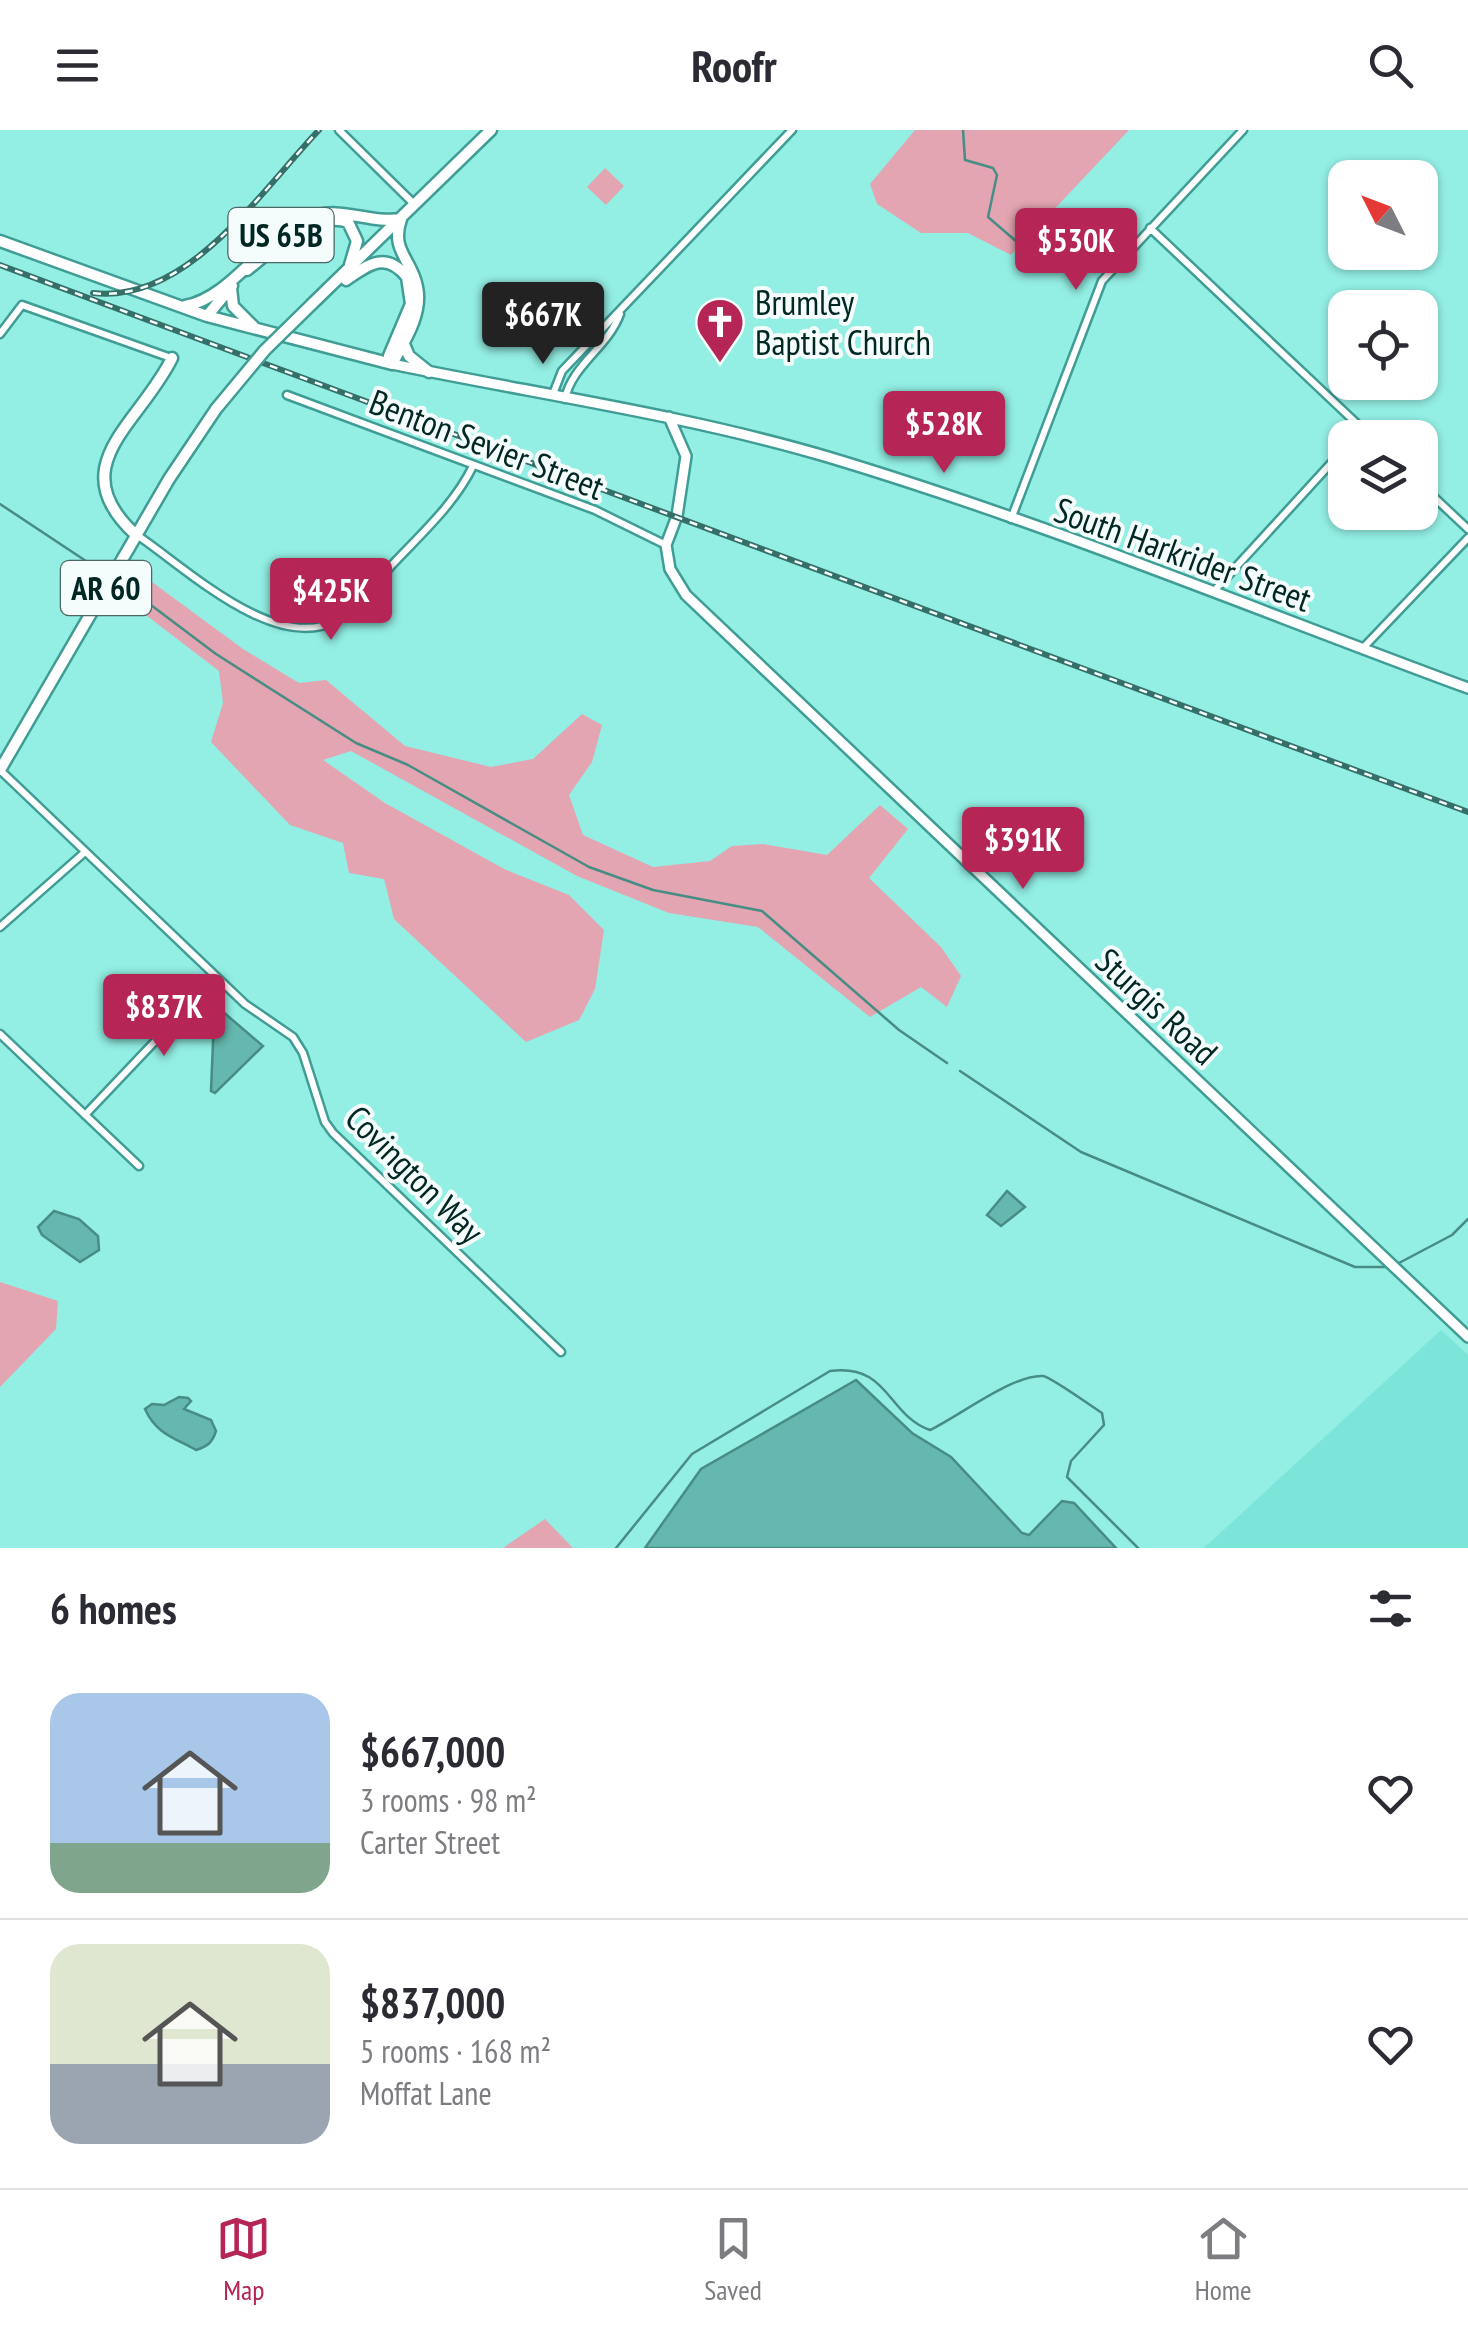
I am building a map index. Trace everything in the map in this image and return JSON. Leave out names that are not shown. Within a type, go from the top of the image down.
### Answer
[{"type":"main road","points":[[389,364],[418,298],[417,284],[398,250],[396,236],[401,220],[491,130]]},
{"type":"main road","name":"US 65B","points":[[179,307],[203,302],[228,287],[280,236],[311,218],[334,211],[380,222],[401,220]]},
{"type":"main road","points":[[205,315],[228,287],[276,247],[330,220],[348,222],[354,230],[356,251],[348,270]]},
{"type":"main road","name":"AR 60","points":[[0,770],[136,535],[216,409],[265,350],[401,220]]},
{"type":"main road","name":"South Harkrider Street","points":[[0,241],[179,307],[262,333],[389,364]]},
{"type":"main road","points":[[324,293],[378,260],[398,266],[411,290],[400,342],[409,356],[429,372]]},
{"type":"main road","points":[[228,287],[238,314],[262,333]]},
{"type":"main road","points":[[360,358],[400,342]]},
{"type":"main road","points":[[136,535],[106,500],[102,483],[106,460],[172,358]]},
{"type":"street","points":[[339,130],[415,205]]},
{"type":"street","points":[[776,130],[788,131]]},
{"type":"street","points":[[1010,519],[1102,281],[1243,130]]},
{"type":"street","points":[[552,397],[562,371],[788,131]]},
{"type":"street","points":[[1150,228],[1353,420]]},
{"type":"street","points":[[0,334],[22,305],[172,358]]},
{"type":"street","points":[[565,400],[568,386],[606,341],[620,313]]},
{"type":"street","name":"South Harkrider Street","points":[[389,364],[669,417],[828,457],[1010,519],[1468,688]]},
{"type":"street","name":"Benton Sevier Street","points":[[287,396],[595,510],[666,545]]},
{"type":"street","points":[[666,545],[676,516],[686,456],[669,417]]},
{"type":"street","points":[[136,535],[261,619],[290,630],[313,629],[336,620],[356,604],[448,504],[474,466]]},
{"type":"street","points":[[1212,594],[1328,467]]},
{"type":"street","points":[[1438,501],[1468,530]]},
{"type":"street","points":[[1362,649],[1468,538]]},
{"type":"street","name":"Sturgis Road","points":[[666,545],[670,569],[686,594],[1468,1337]]},
{"type":"street","name":"Covington Way","points":[[0,770],[216,978],[293,1037],[303,1052],[325,1122],[333,1133],[561,1352]]},
{"type":"street","points":[[0,927],[85,852]]},
{"type":"street","points":[[86,1114],[216,978]]},
{"type":"street","points":[[0,1034],[139,1166]]},
{"type":"shaded area","points":[[915,130],[1129,130],[1011,255],[968,233],[921,233],[877,204],[870,184]]},
{"type":"shaded area","points":[[605,168],[624,186],[606,205],[587,187]]},
{"type":"shaded area","points":[[141,574],[243,649],[299,683],[326,680],[405,746],[491,767],[533,759],[582,714],[602,725],[592,762],[569,795],[583,835],[653,867],[710,861],[732,846],[763,844],[827,855],[880,805],[908,829],[869,878],[941,947],[961,976],[947,1007],[921,987],[870,1017],[758,927],[669,913],[577,876],[351,751],[323,760],[385,803],[506,870],[569,895],[604,930],[595,989],[579,1020],[526,1042],[394,919],[384,879],[349,873],[343,843],[290,825],[211,742],[223,703],[219,671],[125,599]]},
{"type":"shaded area","points":[[0,1282],[58,1301],[56,1329],[0,1387]]},
{"type":"shaded area","points":[[1441,1330],[1468,1355],[1468,1548],[1204,1548]]},
{"type":"shaded area","points":[[545,1519],[573,1548],[503,1548]]},
{"type":"water","points":[[222,1011],[263,1046],[215,1093],[211,1091],[214,1018]]},
{"type":"water","points":[[1007,1191],[1025,1207],[1001,1226],[987,1215]]},
{"type":"water","points":[[54,1211],[79,1219],[98,1236],[99,1250],[80,1262],[42,1235],[38,1227]]},
{"type":"water","points":[[856,1380],[912,1433],[951,1457],[1022,1533],[1029,1535],[1062,1501],[1074,1503],[1116,1548],[645,1548],[701,1469]]},
{"type":"water","points":[[179,1397],[191,1401],[184,1409],[211,1420],[216,1431],[204,1447],[196,1450],[167,1434],[145,1409]]},
{"type":"waterway","points":[[963,130],[965,160],[993,168],[997,175],[988,217],[1017,242]]},
{"type":"waterway","points":[[0,504],[101,571]]},
{"type":"waterway","points":[[123,584],[216,654],[356,743],[408,765],[589,867],[653,890],[762,911],[899,1030],[947,1063]]},
{"type":"waterway","points":[[960,1071],[1081,1152],[1355,1267],[1386,1267]]},
{"type":"waterway","points":[[1399,1263],[1452,1235],[1468,1219]]},
{"type":"waterway","points":[[616,1548],[692,1454],[830,1371],[849,1371],[876,1382],[916,1423],[930,1430],[1017,1382],[1043,1376],[1054,1381],[1102,1413],[1104,1425],[1071,1461],[1067,1477],[1138,1548]]},
{"type":"railway","points":[[93,293],[127,292],[160,281],[191,262],[247,211],[319,130]]},
{"type":"railway","points":[[0,265],[1468,812]]},
{"type":"place","name":"Brumley Baptist Church","points":[[720,364]]}]
